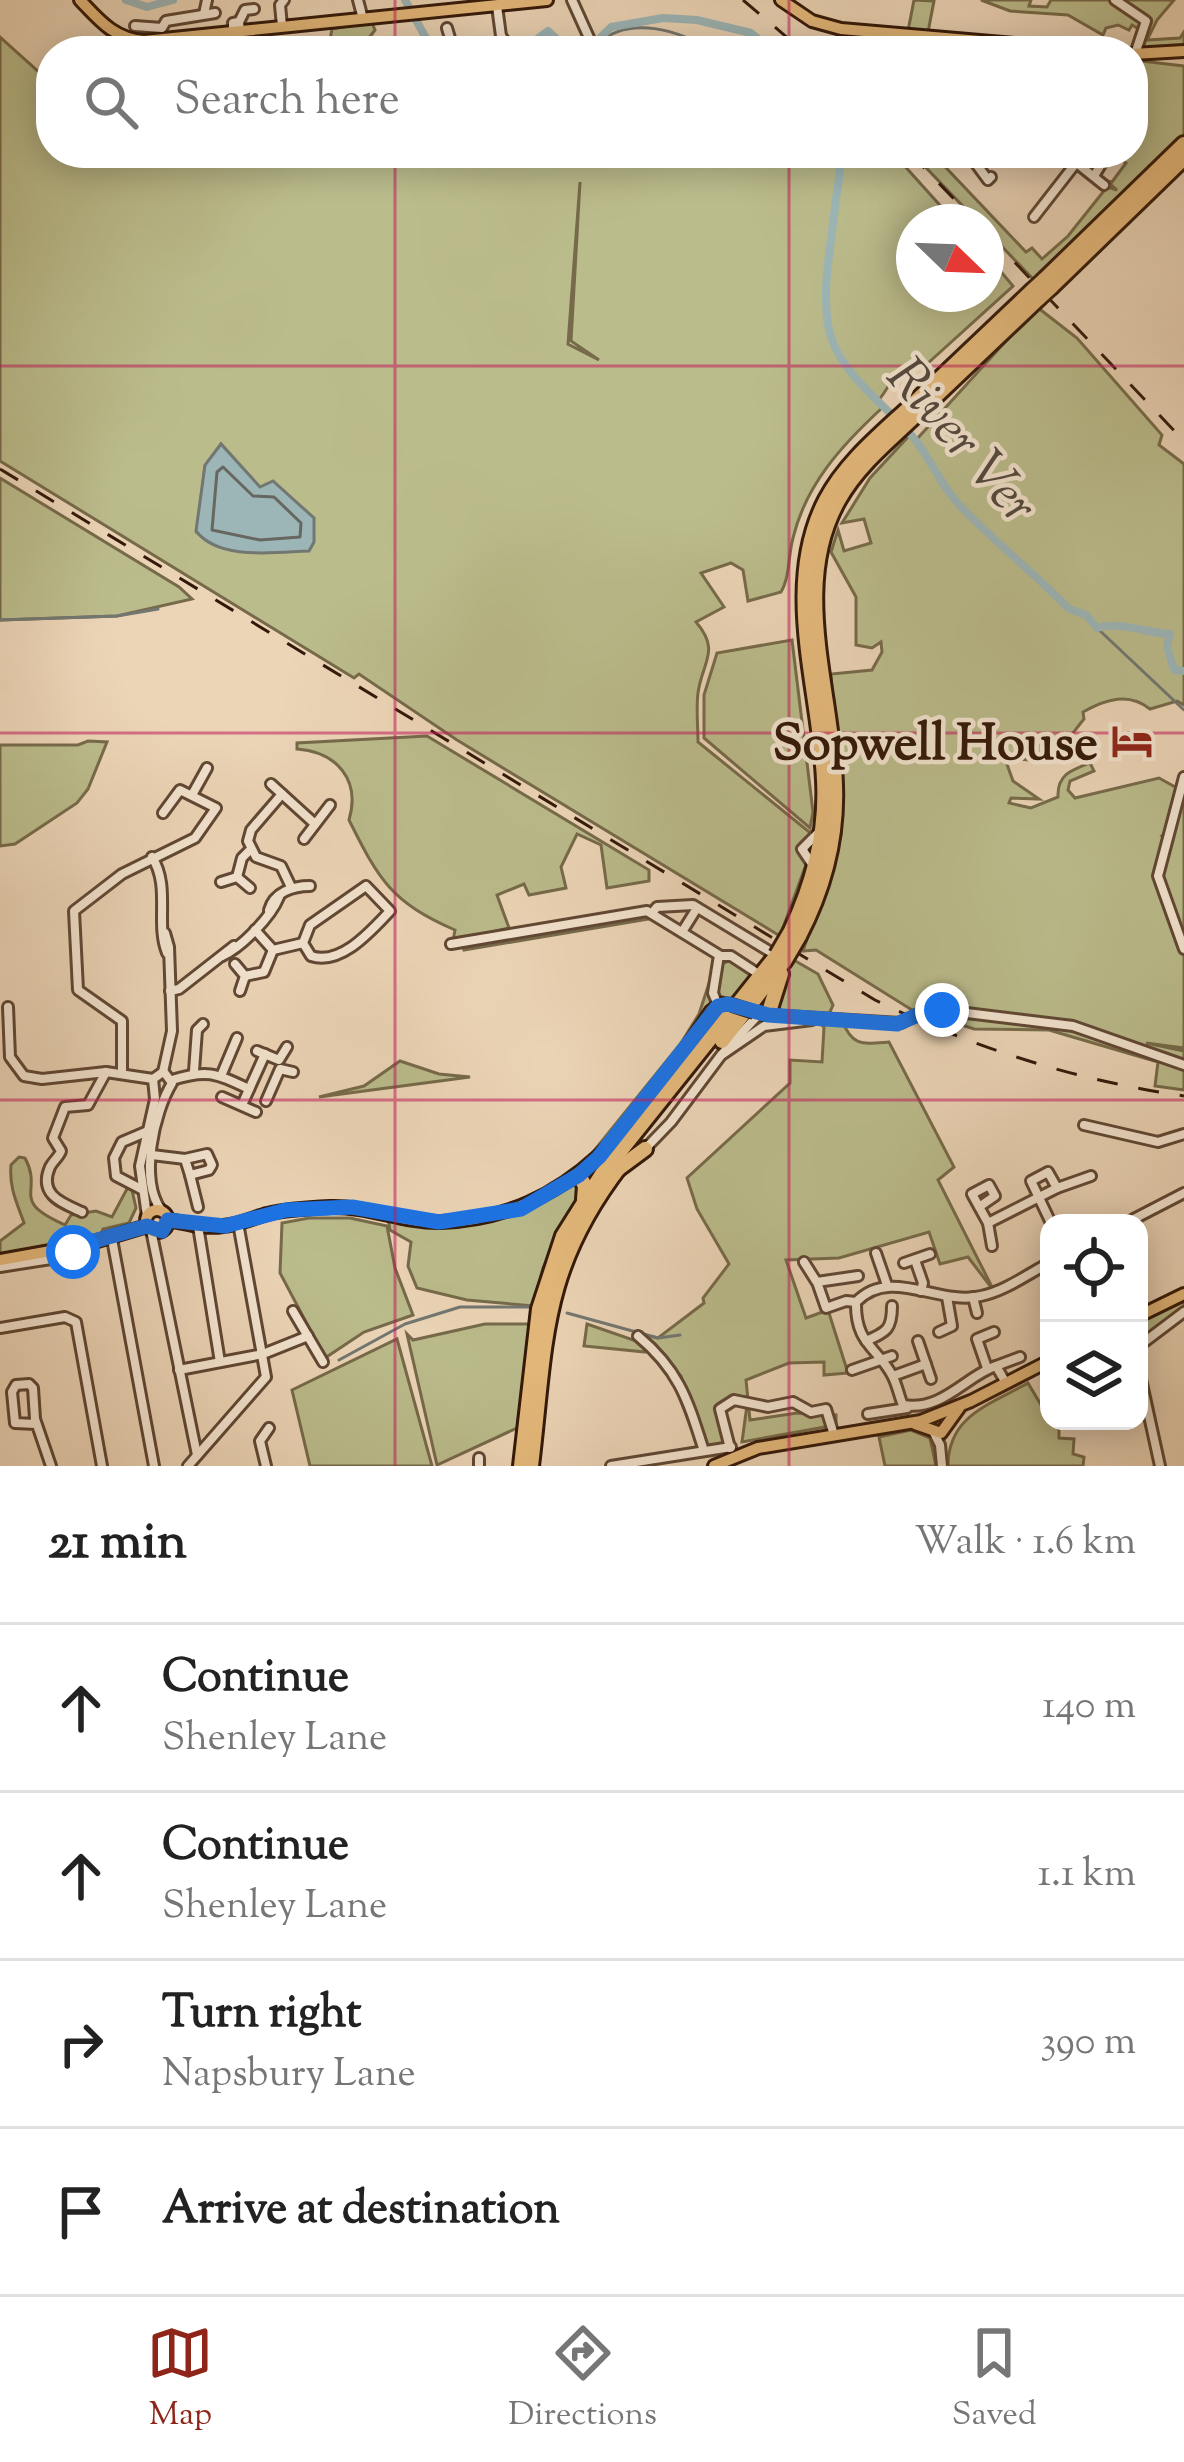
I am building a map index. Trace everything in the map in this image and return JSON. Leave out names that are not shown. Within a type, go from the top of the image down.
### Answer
[{"type":"highway","points":[[1041,289],[1184,144]]},
{"type":"highway","points":[[521,1466],[541,1298],[556,1252],[584,1199],[795,933],[822,883],[834,820],[834,765],[816,605],[819,554],[839,498],[900,423],[1184,158]]},
{"type":"highway","points":[[795,933],[813,873],[824,807],[805,605],[809,545],[833,488],[861,453],[900,423]]},
{"type":"highway","points":[[761,1013],[777,955]]},
{"type":"highway","points":[[584,1199],[581,1178],[591,1181],[645,1149]]},
{"type":"highway","points":[[531,1466],[547,1320],[557,1278],[610,1172]]},
{"type":"main road","points":[[80,0],[103,25],[124,36]]},
{"type":"main road","points":[[194,36],[363,19],[445,4],[548,0]]},
{"type":"main road","points":[[781,0],[820,24],[917,36]]},
{"type":"main road","points":[[1148,53],[1184,51]]},
{"type":"main road","points":[[0,1263],[156,1225],[238,1223],[286,1210],[366,1208],[417,1221],[466,1220],[521,1209],[581,1178],[718,1006],[761,1013]]},
{"type":"main road","points":[[1148,1312],[1184,1294]]},
{"type":"main road","points":[[714,1466],[758,1448],[913,1423],[938,1427],[961,1406],[1040,1366]]},
{"type":"street","points":[[135,26],[159,29],[166,21],[209,14],[207,0]]},
{"type":"street","points":[[282,26],[280,5],[284,0]]},
{"type":"street","points":[[358,0],[363,19]]},
{"type":"street","points":[[572,0],[588,36]]},
{"type":"street","points":[[1114,0],[1146,21],[1141,36]]},
{"type":"street","points":[[501,3],[501,36]]},
{"type":"street","points":[[238,36],[245,10],[254,9]]},
{"type":"street","points":[[181,20],[188,36]]},
{"type":"street","points":[[447,28],[449,36]]},
{"type":"street","points":[[982,168],[989,180]]},
{"type":"street","points":[[1034,217],[1072,168]]},
{"type":"street","points":[[1083,168],[1105,185]]},
{"type":"street","points":[[1094,176],[1099,168]]},
{"type":"street","points":[[192,795],[207,768]]},
{"type":"street","points":[[1184,777],[1158,876],[1184,949]]},
{"type":"street","points":[[271,784],[315,824]]},
{"type":"street","points":[[122,1074],[122,1021],[78,990],[74,911],[104,885],[189,842],[216,808],[180,790],[163,813]]},
{"type":"street","points":[[238,877],[242,858],[250,850],[251,830],[282,794]]},
{"type":"street","points":[[304,839],[329,805]]},
{"type":"street","points":[[250,850],[281,866],[291,887]]},
{"type":"street","points":[[152,857],[163,882],[170,991],[168,1043],[163,1072],[154,1084],[140,1166],[156,1225]]},
{"type":"street","points":[[221,882],[238,877]]},
{"type":"street","points":[[238,877],[250,888]]},
{"type":"street","points":[[170,991],[179,989],[255,930],[269,905],[291,887],[310,886]]},
{"type":"street","points":[[366,886],[389,911],[356,943],[331,958],[311,956],[303,943],[310,925],[366,886]]},
{"type":"street","points":[[652,913],[657,907],[693,906],[777,955]]},
{"type":"street","points":[[682,932],[693,906]]},
{"type":"street","points":[[451,944],[635,910],[652,913],[720,956],[730,956],[754,971]]},
{"type":"street","points":[[255,930],[273,950]]},
{"type":"street","points":[[273,950],[303,943]]},
{"type":"street","points":[[245,976],[264,972],[273,950]]},
{"type":"street","points":[[718,1006],[713,993],[720,956]]},
{"type":"street","points":[[235,964],[245,976]]},
{"type":"street","points":[[240,992],[245,976]]},
{"type":"street","points":[[8,1007],[10,1057],[20,1074],[42,1079],[106,1072],[170,1085],[194,1071],[221,1076],[249,1089]]},
{"type":"street","points":[[645,1149],[761,1013],[901,1023],[922,1012],[957,1011],[1073,1026],[1184,1065]]},
{"type":"street","points":[[722,1054],[764,1026],[811,1021],[813,1016]]},
{"type":"street","points":[[194,1071],[196,1030],[203,1024]]},
{"type":"street","points":[[221,1076],[237,1038]]},
{"type":"street","points":[[242,1105],[261,1052],[279,1060],[287,1047]]},
{"type":"street","points":[[266,1101],[281,1067],[293,1072]]},
{"type":"street","points":[[82,1212],[50,1195],[50,1166],[61,1151],[53,1138],[64,1107],[88,1105],[106,1072]]},
{"type":"street","points":[[163,1072],[170,1085],[152,1155],[156,1225],[197,1455]]},
{"type":"street","points":[[256,1075],[274,1082]]},
{"type":"street","points":[[222,1097],[256,1112]]},
{"type":"street","points":[[1084,1125],[1158,1142],[1184,1134]]},
{"type":"street","points":[[145,1191],[116,1176],[114,1158],[122,1142],[148,1131]]},
{"type":"street","points":[[152,1155],[185,1159],[207,1154],[209,1170],[190,1175]]},
{"type":"street","points":[[185,1159],[198,1207]]},
{"type":"street","points":[[1046,1214],[1031,1181],[1045,1172],[1057,1188]]},
{"type":"street","points":[[988,1223],[1057,1188],[1092,1177]]},
{"type":"street","points":[[1143,1214],[1184,1193]]},
{"type":"street","points":[[979,1207],[992,1246]]},
{"type":"street","points":[[188,1466],[264,1383],[263,1354],[238,1223]]},
{"type":"street","points":[[198,1226],[220,1362]]},
{"type":"street","points":[[112,1239],[154,1466]]},
{"type":"street","points":[[876,1253],[887,1285]]},
{"type":"street","points":[[904,1263],[930,1254]]},
{"type":"street","points":[[915,1260],[921,1292]]},
{"type":"street","points":[[804,1262],[826,1308],[846,1300],[861,1301]]},
{"type":"street","points":[[912,1407],[903,1405],[893,1377],[866,1341],[856,1313],[867,1291],[887,1285],[973,1297],[997,1291],[1040,1268]]},
{"type":"street","points":[[817,1282],[858,1276]]},
{"type":"street","points":[[939,1328],[952,1326],[947,1297]]},
{"type":"street","points":[[973,1297],[977,1312]]},
{"type":"street","points":[[866,1341],[887,1332],[892,1306]]},
{"type":"street","points":[[293,1310],[323,1362]]},
{"type":"street","points":[[1148,1339],[1184,1312]]},
{"type":"street","points":[[0,1328],[65,1317],[76,1322],[102,1466]]},
{"type":"street","points":[[994,1332],[977,1339],[1006,1383]]},
{"type":"street","points":[[179,1370],[263,1354],[308,1336]]},
{"type":"street","points":[[638,1336],[680,1380],[704,1451]]},
{"type":"street","points":[[918,1341],[931,1379]]},
{"type":"street","points":[[852,1370],[892,1356]]},
{"type":"street","points":[[868,1414],[912,1407],[966,1387],[992,1367],[1020,1357]]},
{"type":"street","points":[[893,1377],[926,1364]]},
{"type":"street","points":[[36,1424],[14,1422],[14,1386],[32,1386],[36,1424],[51,1466]]},
{"type":"street","points":[[611,1466],[731,1447],[720,1408],[734,1400],[768,1407],[793,1402],[812,1412],[826,1409],[834,1435]]},
{"type":"street","points":[[1148,1411],[1160,1466]]},
{"type":"street","points":[[938,1427],[942,1466]]},
{"type":"street","points":[[266,1466],[260,1442],[269,1428]]},
{"type":"street","points":[[674,1454],[674,1466]]},
{"type":"green space","points":[[914,0],[934,1],[928,32],[908,31]]},
{"type":"green space","points":[[981,0],[1031,0],[1029,6],[1047,7],[1051,0],[1110,0],[1141,18],[1142,31],[1118,25],[1106,28],[1103,35],[1068,15],[1010,11]]},
{"type":"green space","points":[[1119,0],[1174,0],[1148,38],[1148,20]]},
{"type":"green space","points":[[371,21],[375,30],[370,36],[331,36],[332,29]]},
{"type":"green space","points":[[1184,32],[1184,47],[1148,51],[1148,40],[1180,38]]},
{"type":"green space","points":[[0,37],[36,69],[36,168],[906,168],[939,204],[896,204],[896,312],[984,312],[927,364],[900,368],[877,402],[882,408],[816,483],[799,518],[781,592],[748,601],[743,570],[731,563],[701,573],[724,607],[696,622],[709,649],[698,693],[698,742],[813,835],[801,845],[808,859],[780,936],[457,740],[359,674],[354,678],[0,461]],"holes":[[[580,182],[571,341],[599,360],[568,344]],[[221,444],[260,488],[197,531],[205,466]]]},
{"type":"green space","points":[[1148,62],[1184,66],[1184,141],[1034,280],[1004,249],[1004,229],[1026,252],[1032,248],[1042,259],[1068,236],[1107,187],[1117,190],[1107,181],[1112,182],[1122,168],[1148,168]]},
{"type":"green space","points":[[926,168],[946,168],[980,204],[961,204]]},
{"type":"green space","points":[[1037,307],[1077,338],[1162,435],[1159,445],[1184,464],[1184,705],[1177,701],[1150,709],[1134,700],[1109,701],[1083,712],[1084,719],[1051,756],[1033,760],[1004,756],[1013,781],[1039,799],[1011,798],[1009,803],[1031,808],[1058,797],[1063,778],[1090,763],[1094,771],[1070,781],[1068,790],[1075,798],[1159,778],[1177,788],[1167,834],[1162,836],[1169,843],[1184,785],[1184,1048],[1146,1043],[1184,1051],[1184,1090],[1155,1086],[1158,1062],[1049,1030],[974,1029],[932,1020],[816,950],[803,951],[841,835],[831,674],[872,670],[882,652],[881,642],[872,648],[856,645],[856,597],[831,552],[838,530],[844,551],[871,543],[864,519],[842,523],[870,478],[909,436],[916,440]]},
{"type":"green space","points":[[0,478],[192,599],[117,616],[0,620]]},
{"type":"green space","points":[[792,640],[813,812],[810,828],[704,738],[704,695],[717,653]]},
{"type":"green space","points":[[427,736],[649,870],[649,881],[607,888],[601,845],[577,834],[561,867],[566,888],[529,895],[524,884],[497,895],[509,928],[453,941],[455,930],[401,899],[369,859],[349,820],[351,792],[342,770],[323,756],[297,749],[297,743]]},
{"type":"green space","points":[[107,742],[88,789],[77,803],[15,844],[0,846],[0,745]]},
{"type":"green space","points":[[638,912],[649,919],[464,950],[462,943]]},
{"type":"green space","points":[[717,959],[711,1006],[618,1131],[585,1162],[681,1043],[699,1014]]},
{"type":"green space","points":[[792,959],[818,974],[833,1005],[829,1014],[774,1008]]},
{"type":"green space","points":[[732,960],[751,975],[738,1003],[715,994],[723,963]]},
{"type":"green space","points":[[842,1020],[860,1042],[889,1042],[954,1167],[938,1180],[994,1291],[968,1257],[940,1264],[929,1232],[839,1258],[786,1260],[806,1318],[828,1310],[848,1373],[824,1375],[824,1362],[789,1363],[746,1380],[750,1420],[797,1413],[836,1415],[836,1425],[742,1442],[747,1405],[733,1398],[718,1407],[727,1444],[705,1448],[681,1376],[643,1338],[658,1338],[704,1303],[729,1264],[697,1209],[687,1178],[790,1083],[790,1060],[822,1062],[824,1027],[817,1021]]},
{"type":"green space","points":[[400,1061],[439,1074],[470,1077],[319,1097],[364,1086]]},
{"type":"green space","points":[[25,1158],[30,1170],[32,1202],[48,1216],[65,1225],[71,1215],[96,1211],[112,1217],[128,1187],[136,1208],[129,1223],[103,1229],[100,1236],[0,1255],[0,1241],[24,1223],[11,1181],[11,1165]]},
{"type":"green space","points":[[574,1185],[578,1198],[543,1268],[534,1306],[467,1300],[417,1288],[408,1266],[411,1242],[390,1230],[388,1218],[485,1221],[527,1209]]},
{"type":"green space","points":[[350,1218],[387,1226],[395,1268],[413,1315],[364,1332],[325,1358],[280,1273],[282,1223]]},
{"type":"green space","points":[[1184,1299],[1184,1309],[1148,1337],[1148,1317]]},
{"type":"green space","points":[[485,1324],[531,1324],[517,1428],[437,1465],[407,1334],[413,1340]]},
{"type":"green space","points":[[587,1324],[645,1344],[645,1352],[584,1346]]},
{"type":"green space","points":[[397,1339],[432,1466],[310,1466],[292,1390]]},
{"type":"green space","points":[[1028,1383],[1040,1403],[1040,1430],[1059,1430],[1059,1438],[1074,1439],[1073,1454],[1084,1457],[1083,1466],[948,1466],[955,1435],[986,1406]]},
{"type":"green space","points":[[911,1430],[930,1438],[936,1466],[885,1466],[879,1437]]},
{"type":"water","points":[[221,444],[260,487],[273,481],[314,518],[309,551],[233,551],[206,541],[196,531],[205,465]]},
{"type":"waterway","name":"River Ver","points":[[126,0],[147,7],[173,0]]},
{"type":"waterway","name":"River Ver","points":[[405,0],[425,36]]},
{"type":"waterway","name":"River Ver","points":[[602,36],[611,27],[663,18],[697,20],[755,36]]},
{"type":"waterway","name":"River Ver","points":[[610,36],[639,28],[681,36]]},
{"type":"waterway","name":"River Ver","points":[[541,36],[548,31],[553,36]]},
{"type":"waterway","name":"River Ver","points":[[840,168],[826,296],[828,325],[841,359],[916,441],[962,508],[1069,609],[1086,615],[1097,628],[1170,634],[1167,646],[1174,670],[1184,671]]},
{"type":"waterway","points":[[0,620],[117,616],[158,609]]},
{"type":"waterway","points":[[1097,628],[1184,710]]},
{"type":"waterway","points":[[339,1360],[405,1324],[460,1307],[532,1307]]},
{"type":"waterway","points":[[567,1313],[658,1338],[680,1335]]},
{"type":"railway","points":[[743,0],[785,36]]},
{"type":"railway","points":[[924,168],[959,204]]},
{"type":"railway","points":[[1004,251],[1184,441]]},
{"type":"railway","points":[[0,469],[875,1000],[1026,1060],[1184,1096]]},
{"type":"place","name":"Sopwell House","points":[[1132,741]]},
{"type":"route","points":[[73,1252],[73,1247],[147,1226],[162,1231],[168,1220],[225,1226],[286,1210],[352,1207],[439,1222],[502,1214],[546,1196],[599,1157],[718,1006],[728,1004],[768,1015],[897,1024],[942,1010]]}]
